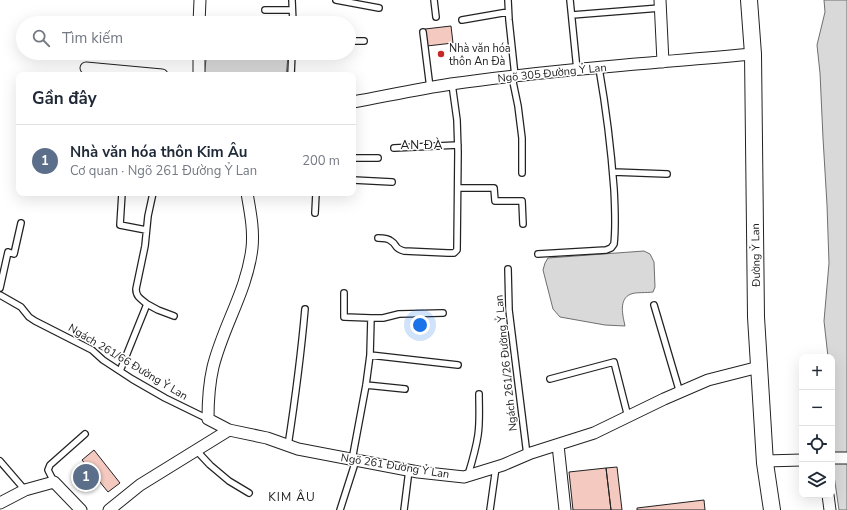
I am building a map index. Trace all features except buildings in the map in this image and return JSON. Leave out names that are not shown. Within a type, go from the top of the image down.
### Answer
[{"type":"main road","name":"Đường Ỷ Lan","points":[[749,0],[752,54],[756,317],[765,461],[772,510]]},
{"type":"street","points":[[200,0],[200,16]]},
{"type":"street","points":[[660,4],[663,62]]},
{"type":"street","name":"Ngõ 305 Đường Ỷ Lan","points":[[356,101],[452,84],[576,70],[752,54]]},
{"type":"street","points":[[199,60],[199,72]]},
{"type":"street","points":[[86,68],[129,72]]},
{"type":"street","points":[[208,419],[209,389],[213,368],[244,283],[250,258],[252,223],[248,196]]},
{"type":"street","name":"Ngõ 261 Đường Ỷ Lan","points":[[208,419],[229,430],[267,438],[298,449],[409,470],[464,477],[496,468],[527,455],[594,433],[708,380],[759,367]]},
{"type":"street","points":[[112,509],[140,485],[229,430]]},
{"type":"street","points":[[558,444],[565,510]]},
{"type":"street","points":[[835,458],[847,458]]},
{"type":"street","points":[[765,461],[799,460]]},
{"type":"street","points":[[0,503],[25,490],[54,482],[81,510]]},
{"type":"street","points":[[828,498],[830,510]]},
{"type":"lane","points":[[292,0],[292,16]]},
{"type":"lane","points":[[336,0],[379,8]]},
{"type":"lane","points":[[434,0],[436,17]]},
{"type":"lane","points":[[508,0],[514,77],[522,138],[522,173]]},
{"type":"lane","points":[[570,0],[576,70]]},
{"type":"lane","points":[[572,15],[660,4]]},
{"type":"lane","points":[[265,10],[292,10]]},
{"type":"lane","points":[[462,20],[508,12]]},
{"type":"lane","points":[[423,32],[430,88]]},
{"type":"lane","points":[[356,41],[364,41]]},
{"type":"lane","points":[[291,72],[292,60]]},
{"type":"lane","points":[[538,254],[606,250],[611,248],[614,244],[615,219],[613,172],[599,68]]},
{"type":"lane","points":[[378,238],[389,239],[398,249],[404,251],[454,253],[457,250],[458,145],[457,120],[452,84]]},
{"type":"lane","points":[[394,148],[458,145]]},
{"type":"lane","points":[[356,158],[378,158]]},
{"type":"lane","points":[[613,172],[667,174]]},
{"type":"lane","points":[[356,180],[392,182]]},
{"type":"lane","points":[[458,188],[494,188],[495,201],[522,201],[522,224]]},
{"type":"lane","points":[[122,196],[120,225],[146,230]]},
{"type":"lane","points":[[152,196],[136,294],[138,298],[147,304],[174,316]]},
{"type":"lane","points":[[315,213],[316,196]]},
{"type":"lane","points":[[0,288],[8,252],[14,254],[21,223]]},
{"type":"lane","name":"Ngách 261/26 Đường Ỷ Lan","points":[[508,269],[509,310],[527,455]]},
{"type":"lane","points":[[344,293],[344,317],[383,318],[399,314],[443,312]]},
{"type":"lane","name":"Ngách 261/66 Đường Ỷ Lan","points":[[0,295],[21,307],[29,317],[35,321],[92,350],[120,371],[165,398],[208,419]]},
{"type":"lane","points":[[120,371],[147,304]]},
{"type":"lane","points":[[654,305],[680,393]]},
{"type":"lane","points":[[288,446],[302,349],[305,309]]},
{"type":"lane","points":[[340,510],[354,460],[370,355],[371,318]]},
{"type":"lane","points":[[370,355],[458,365]]},
{"type":"lane","points":[[550,379],[614,362],[628,417]]},
{"type":"lane","points":[[366,385],[405,389]]},
{"type":"lane","points":[[468,476],[478,435],[480,414],[479,394]]},
{"type":"lane","points":[[54,482],[48,470],[50,465],[85,434]]},
{"type":"lane","points":[[196,450],[210,465],[229,481],[249,493]]},
{"type":"lane","points":[[0,461],[25,490]]},
{"type":"lane","points":[[490,510],[496,468]]},
{"type":"lane","points":[[404,510],[409,470]]},
{"type":"shaded area","points":[[824,0],[847,0],[847,510],[839,510],[835,483],[835,354],[828,354],[824,321],[829,263],[820,73],[817,45],[825,12]]},
{"type":"shaded area","points":[[206,60],[288,60],[286,72],[204,72]]},
{"type":"shaded area","points":[[644,251],[650,254],[654,262],[655,287],[653,292],[633,293],[627,296],[624,300],[622,308],[625,326],[605,325],[560,317],[553,309],[543,270],[548,258]]},
{"type":"place","name":"Nhà văn hóa thôn An Đà","points":[[441,54]]},
{"type":"place","name":"Nhà văn hóa thôn Kim Âu","points":[[86,477]]},
{"type":"district","name":"AN ĐÀ","points":[[422,145]]},
{"type":"district","name":"KIM ÂU","points":[[292,497]]}]
